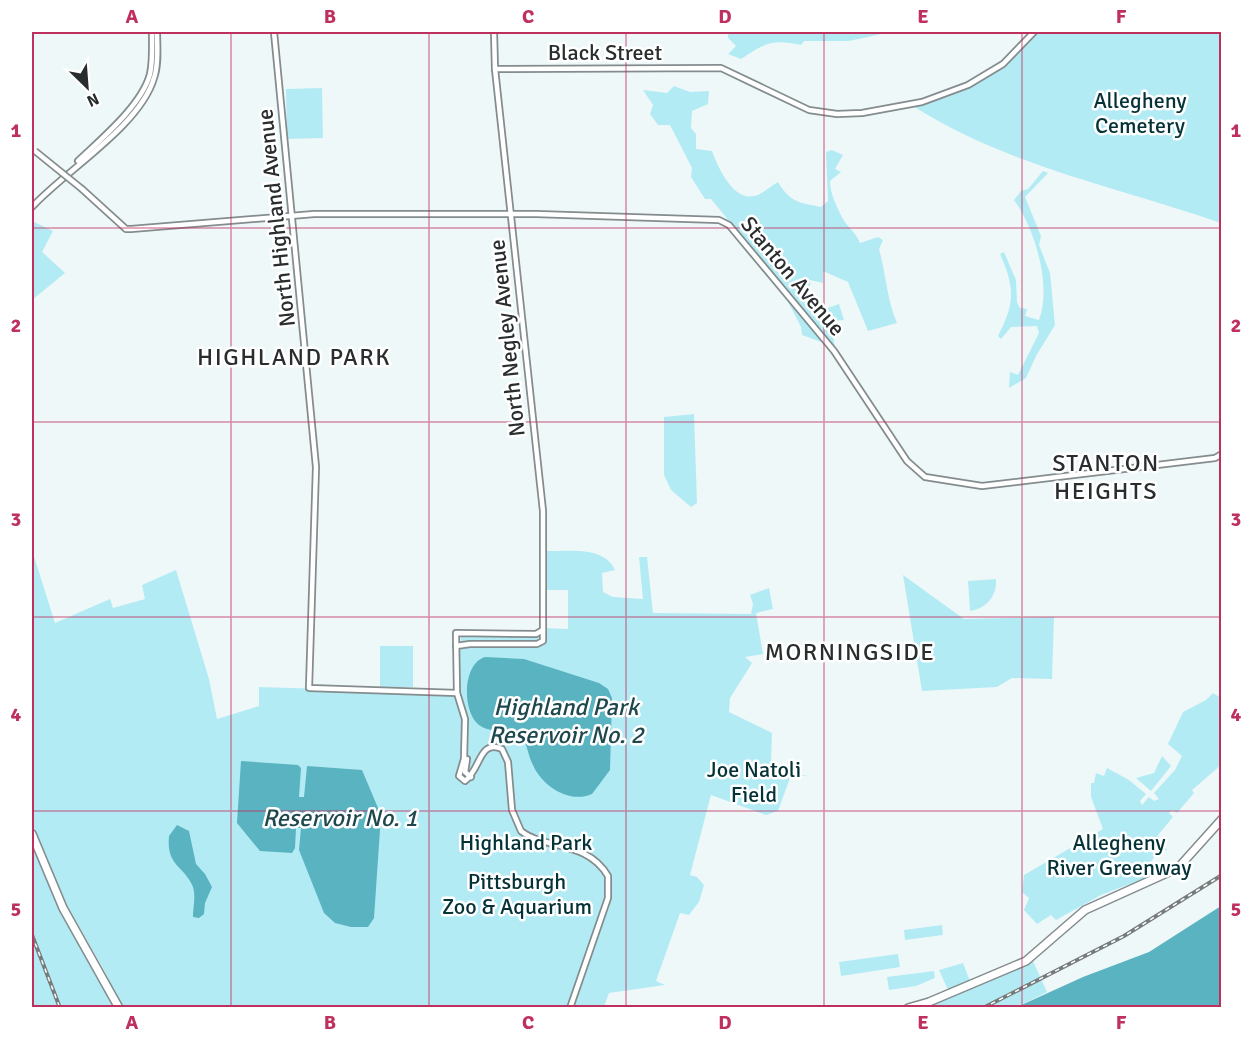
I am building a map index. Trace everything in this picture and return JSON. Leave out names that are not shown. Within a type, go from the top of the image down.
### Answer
[{"type":"highway","points":[[908,1008],[930,1002],[1026,961],[1085,910],[1178,868],[1221,819]]},
{"type":"highway","points":[[32,834],[63,908],[119,1008]]},
{"type":"main road","points":[[32,205],[111,129],[139,95],[150,73],[152,32]]},
{"type":"main road","points":[[32,205],[110,137],[145,97],[156,72],[157,32]]},
{"type":"main road","name":"North Highland Avenue","points":[[274,32],[316,468],[309,688],[457,693]]},
{"type":"main road","name":"North Negley Avenue","points":[[456,646],[537,644],[543,640],[543,511],[495,69],[494,32]]},
{"type":"main road","name":"Black Street","points":[[495,69],[716,68],[812,111],[837,114],[922,102],[968,86],[1003,64],[1034,32]]},
{"type":"main road","name":"Stanton Avenue","points":[[33,149],[126,229],[291,214],[510,214],[725,222],[834,351],[907,461],[925,477],[982,486],[1215,458],[1221,454]]},
{"type":"main road","points":[[471,777],[465,772],[465,716],[457,693],[456,633],[537,634],[543,630]]},
{"type":"main road","points":[[465,738],[459,776],[465,781],[471,777],[485,750],[493,747],[503,751],[508,762],[512,810],[521,831],[528,836],[568,846],[604,869],[610,884],[600,925],[570,1008]]},
{"type":"green space","points":[[728,32],[891,32],[849,41],[804,41],[801,45],[782,42],[769,44],[741,59],[728,54],[736,46],[728,38]]},
{"type":"green space","name":"Allegheny Cemetery","points":[[1038,32],[1221,32],[1221,223],[1025,160],[986,145],[913,106],[949,96],[982,80],[1011,59]]},
{"type":"green space","points":[[674,86],[690,92],[709,91],[708,104],[692,111],[691,128],[696,134],[696,149],[712,151],[727,181],[739,193],[746,196],[757,195],[778,182],[796,201],[821,207],[828,201],[826,152],[832,150],[843,155],[835,169],[841,172],[830,181],[836,205],[860,243],[878,237],[883,240],[879,249],[897,323],[868,331],[848,282],[823,271],[823,283],[810,280],[810,295],[819,311],[839,304],[844,320],[830,321],[835,347],[802,335],[801,327],[777,280],[711,199],[705,199],[691,177],[692,168],[670,125],[658,125],[650,114],[653,105],[643,90],[667,93]]},
{"type":"green space","points":[[322,88],[323,138],[287,139],[286,89]]},
{"type":"green space","points":[[1043,171],[1048,173],[1025,197],[1041,236],[1039,245],[1050,273],[1055,325],[1026,378],[1009,388],[1010,372],[1018,375],[1039,333],[1037,326],[1011,327],[1001,339],[998,336],[1008,314],[1011,295],[1000,254],[1004,252],[1016,280],[1017,302],[1020,308],[1027,309],[1025,316],[1039,320],[1044,291],[1039,258],[1029,226],[1014,200],[1021,191],[1028,189]]},
{"type":"green space","points":[[32,221],[53,231],[42,252],[65,273],[32,300]]},
{"type":"green space","points":[[694,414],[697,503],[691,507],[671,490],[664,475],[664,417]]},
{"type":"green space","name":"Highland Park","points":[[32,550],[55,623],[110,599],[113,608],[145,599],[142,585],[176,570],[209,679],[217,719],[259,706],[259,687],[456,693],[456,646],[526,643],[461,643],[461,635],[538,635],[539,642],[542,643],[543,628],[568,629],[568,590],[543,590],[543,551],[584,552],[602,557],[610,562],[615,570],[602,573],[603,592],[613,597],[643,599],[639,557],[647,557],[653,613],[751,614],[753,604],[750,595],[769,588],[773,609],[756,613],[763,654],[745,657],[752,663],[730,698],[729,712],[772,733],[771,763],[776,766],[789,765],[791,773],[809,776],[791,775],[778,811],[766,815],[711,795],[690,875],[697,877],[704,885],[699,902],[689,915],[680,913],[656,981],[665,985],[609,993],[604,1007],[121,1007],[105,972],[56,886],[32,826]]},
{"type":"green space","points":[[903,575],[964,619],[1054,617],[1052,679],[1012,678],[997,687],[922,691]]},
{"type":"green space","points":[[996,579],[995,591],[990,600],[970,611],[968,581]]},
{"type":"green space","points":[[380,646],[413,646],[413,687],[380,687]]},
{"type":"green space","name":"Allegheny River Greenway","points":[[1213,693],[1221,698],[1221,765],[1192,790],[1194,793],[1177,813],[1172,810],[1169,813],[1173,817],[1158,835],[1167,850],[1156,854],[1145,871],[1148,877],[1101,895],[1056,920],[1051,915],[1037,924],[1024,910],[1029,898],[1022,892],[1024,875],[1103,829],[1091,797],[1091,783],[1094,783],[1096,773],[1104,776],[1107,768],[1129,780],[1146,794],[1140,801],[1142,805],[1149,797],[1154,801],[1159,799],[1154,793],[1175,770],[1182,756],[1168,744],[1183,712],[1206,700]]},
{"type":"green space","name":"Allegheny River Greenway","points":[[1162,756],[1171,766],[1151,791],[1136,778],[1154,773]]},
{"type":"green space","points":[[32,844],[60,909],[115,1007],[32,1007]]},
{"type":"green space","points":[[942,925],[943,935],[905,940],[904,930]]},
{"type":"green space","points":[[898,954],[900,967],[841,976],[839,962]]},
{"type":"green space","points":[[1033,961],[1047,992],[1017,1007],[927,1008]]},
{"type":"green space","points":[[963,963],[970,981],[948,990],[939,970]]},
{"type":"green space","points":[[934,971],[935,978],[916,986],[889,990],[887,977]]},
{"type":"water","name":"Highland Park Reservoir No. 2","points":[[485,657],[524,659],[599,683],[608,689],[612,698],[610,770],[592,794],[574,797],[557,791],[537,773],[522,737],[512,732],[489,730],[473,719],[467,700],[469,678],[477,661]]},
{"type":"water","name":"Reservoir No. 1","points":[[241,761],[298,765],[301,768],[299,797],[304,797],[307,766],[362,770],[381,815],[374,918],[368,927],[351,927],[335,923],[324,913],[299,850],[301,828],[296,828],[295,848],[292,853],[260,851],[237,823]]},
{"type":"water","points":[[177,825],[189,831],[196,864],[212,887],[205,903],[204,914],[199,918],[193,917],[194,898],[190,880],[170,854],[169,836]]},
{"type":"water","points":[[1221,906],[1221,1007],[1017,1007],[1083,977],[1149,952]]},
{"type":"railway","points":[[983,1008],[1124,936],[1222,875]]},
{"type":"railway","points":[[32,935],[60,1008]]},
{"type":"district","name":"HIGHLAND PARK","points":[[294,357]]},
{"type":"district","name":"STANTON HEIGHTS","points":[[1106,477]]},
{"type":"district","name":"MORNINGSIDE","points":[[850,652]]},
{"type":"park label","name":"Joe Natoli Field","points":[[754,782]]},
{"type":"park label","name":"Pittsburgh Zoo & Aquarium","points":[[517,894]]}]
